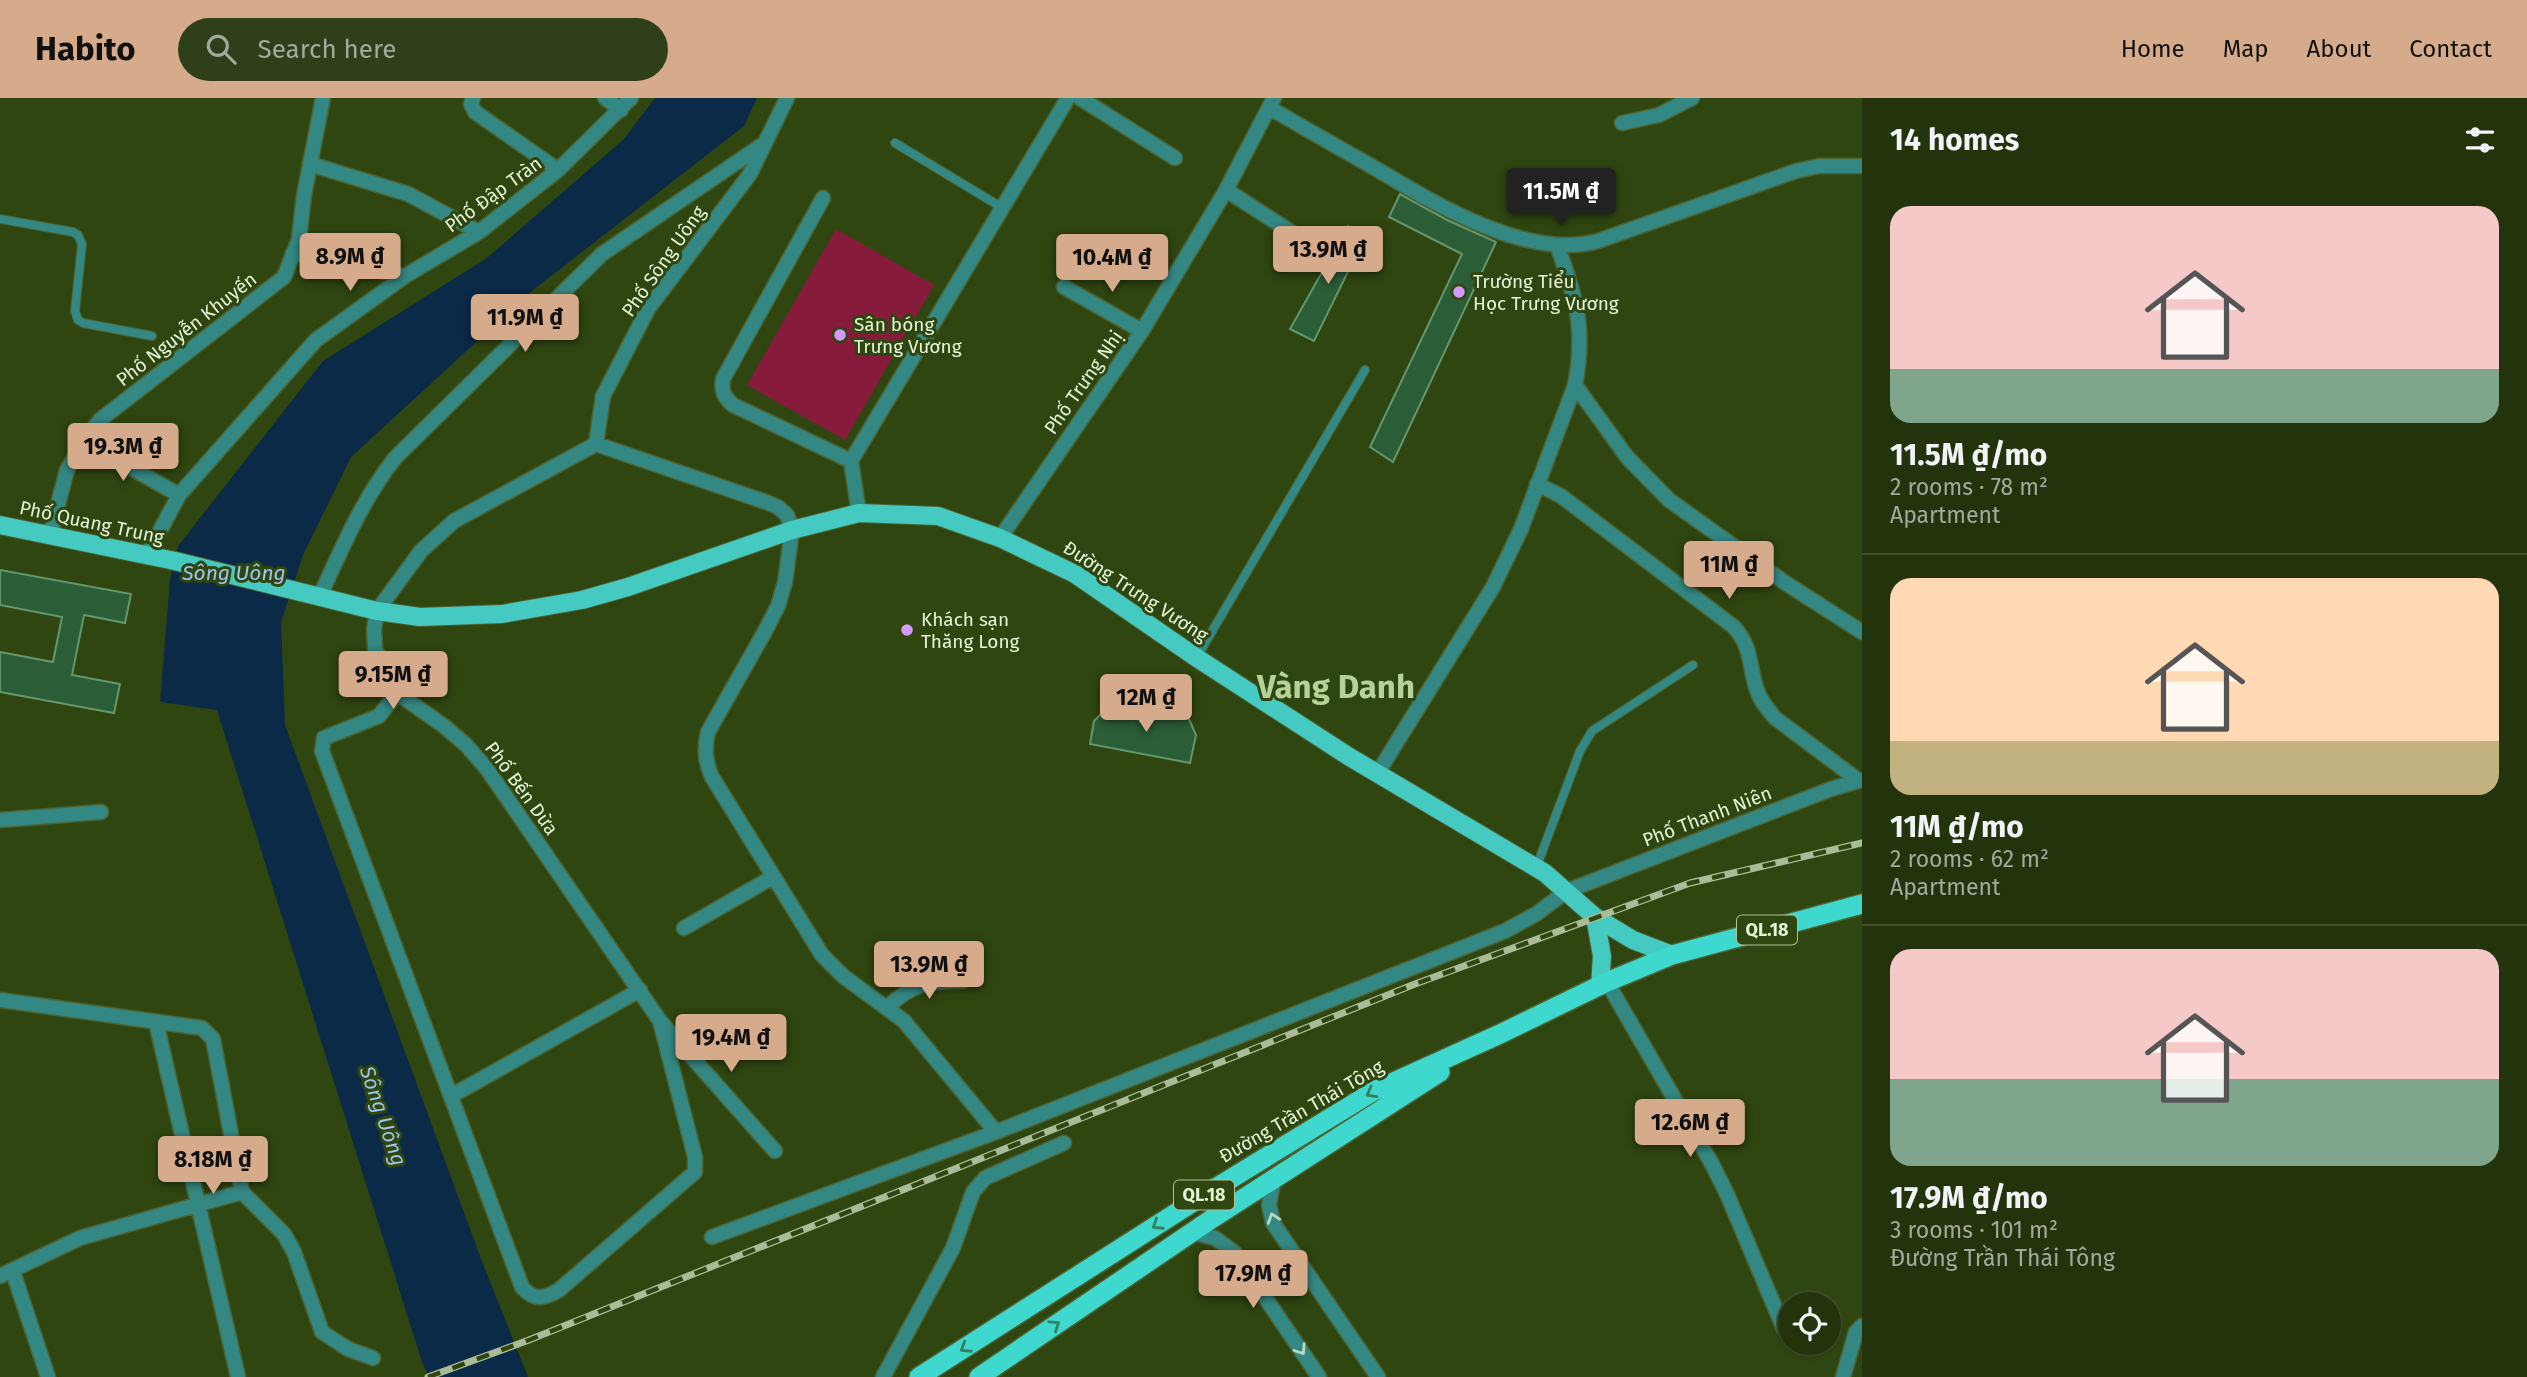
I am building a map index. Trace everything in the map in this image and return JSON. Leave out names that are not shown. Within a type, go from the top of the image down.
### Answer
[{"type":"highway","name":"QL.18","points":[[1672,955],[1862,904]]},
{"type":"highway","name":"Đường Trần Thái Tông","points":[[919,1377],[1201,1197],[1374,1091],[1672,955]]},
{"type":"highway","name":"Đường Trần Thái Tông","points":[[979,1377],[1191,1232],[1500,1034]]},
{"type":"main road","name":"Đường Trưng Vương","points":[[313,594],[377,611],[420,617],[502,614],[542,608],[628,587],[792,530],[859,513],[938,516],[1000,538],[1074,574],[1197,658],[1377,774],[1536,868],[1567,891],[1595,918],[1633,940],[1672,955]]},
{"type":"main road","name":"Phố Quang Trung","points":[[0,524],[313,594]]},
{"type":"main road","points":[[1595,918],[1604,984]]},
{"type":"street","name":"Phố Nguyễn Khuyến","points":[[50,535],[67,471],[83,441],[100,421],[284,277],[299,239],[323,98]]},
{"type":"street","points":[[473,98],[471,104],[475,112],[558,170]]},
{"type":"street","points":[[605,98],[626,104]]},
{"type":"street","name":"Phố Sông Uông","points":[[596,444],[603,397],[648,309],[750,174],[788,98]]},
{"type":"street","points":[[859,513],[851,461],[1068,98]]},
{"type":"street","points":[[1080,98],[1175,158]]},
{"type":"street","points":[[1622,123],[1659,115],[1692,98]]},
{"type":"street","points":[[1272,103],[1457,214],[1512,234],[1557,245],[1576,246],[1598,241],[1796,171],[1819,166],[1862,166]]},
{"type":"street","name":"Phố Trưng Nhị","points":[[1000,538],[1142,331],[1226,190],[1272,103]]},
{"type":"street","name":"Phố Đập Tràn","points":[[146,555],[180,495],[316,340],[405,276],[479,232],[558,170],[626,104]]},
{"type":"street","points":[[313,594],[376,482],[395,458],[602,254],[765,144]]},
{"type":"street","points":[[310,164],[408,194],[479,232]]},
{"type":"street","points":[[1226,190],[1322,251]]},
{"type":"street","points":[[823,198],[723,379],[722,388],[725,397],[733,405],[851,461]]},
{"type":"street","points":[[1377,774],[1493,587],[1521,529],[1576,385],[1580,363],[1580,320],[1575,295],[1557,245]]},
{"type":"street","points":[[293,253],[405,276]]},
{"type":"street","points":[[1064,287],[1142,331]]},
{"type":"street","points":[[1576,385],[1627,457],[1669,500],[1784,582],[1862,632]]},
{"type":"street","points":[[83,441],[180,495]]},
{"type":"street","points":[[377,611],[421,551],[454,521],[596,444],[766,502],[788,515],[792,530],[785,582],[778,606],[708,732],[704,747],[712,777],[822,955],[843,976],[888,1007],[920,1038],[996,1132]]},
{"type":"street","points":[[1537,484],[1561,496],[1734,627],[1747,644],[1756,687],[1766,708],[1775,718],[1860,780]]},
{"type":"street","name":"Phố Bến Dừa","points":[[377,611],[375,649],[397,693],[444,726],[466,745],[487,769],[660,1021]]},
{"type":"street","points":[[397,693],[379,716],[324,738],[322,751],[522,1287],[528,1295],[548,1297],[695,1172],[695,1157],[660,1021]]},
{"type":"street","name":"Phố Thanh Niên","points":[[712,1237],[996,1132],[1505,931],[1536,915],[1567,891],[1860,780]]},
{"type":"street","points":[[0,820],[101,812]]},
{"type":"street","points":[[684,928],[774,877]]},
{"type":"street","points":[[888,1007],[916,987],[939,980],[963,981]]},
{"type":"street","points":[[1604,984],[1712,1164],[1778,1315]]},
{"type":"street","points":[[451,1096],[640,990]]},
{"type":"street","points":[[0,1000],[202,1028],[213,1039],[242,1192],[284,1234],[294,1252],[322,1332],[348,1349],[373,1358]]},
{"type":"street","points":[[660,1021],[775,1151]]},
{"type":"street","points":[[156,1022],[238,1377]]},
{"type":"street","points":[[883,1377],[953,1248],[976,1186],[985,1178],[1064,1143]]},
{"type":"street","points":[[1274,1178],[1269,1206],[1273,1223],[1378,1377]]},
{"type":"street","points":[[48,1377],[6,1274],[80,1238],[242,1192]]},
{"type":"street","points":[[1191,1232],[1214,1238],[1235,1253],[1319,1377]]},
{"type":"street","points":[[1843,1377],[1856,1332],[1862,1326]]},
{"type":"lane","points":[[895,143],[1001,207]]},
{"type":"lane","points":[[0,219],[78,235],[82,244],[75,311],[78,320],[152,336]]},
{"type":"lane","points":[[1197,658],[1365,370]]},
{"type":"lane","points":[[1536,868],[1580,751],[1592,731],[1693,666]]},
{"type":"shaded area","name":"Sân bóng Trưng Vương","points":[[836,229],[934,285],[845,440],[747,385]]},
{"type":"water","name":"Sông Uông","points":[[655,98],[757,98],[744,126],[533,290],[351,457],[303,555],[281,622],[285,725],[481,1259],[528,1377],[429,1377],[422,1362],[217,710],[160,702],[170,580],[178,546],[323,361],[487,258],[624,139]]},
{"type":"building","name":"Trường Tiểu Học Trưng Vương","points":[[1400,194],[1447,220],[1496,242],[1393,462],[1370,447],[1462,254],[1389,217]]},
{"type":"building","points":[[1348,226],[1365,237],[1314,341],[1290,329]]},
{"type":"building","points":[[0,570],[131,594],[125,623],[84,615],[72,675],[120,684],[114,713],[0,692],[0,652],[53,662],[62,617],[0,605]]},
{"type":"building","points":[[1106,709],[1178,713],[1189,719],[1196,735],[1190,763],[1090,744],[1094,721]]},
{"type":"railway","points":[[428,1377],[529,1340],[1415,984],[1690,883],[1862,843]]},
{"type":"place","name":"Trường Tiểu Học Trưng Vương","points":[[1459,292]]},
{"type":"place","name":"Sân bóng Trưng Vương","points":[[840,335]]},
{"type":"place","name":"Khách sạn Thăng Long","points":[[907,630]]},
{"type":"district","name":"Vàng Danh","points":[[1336,686]]}]
